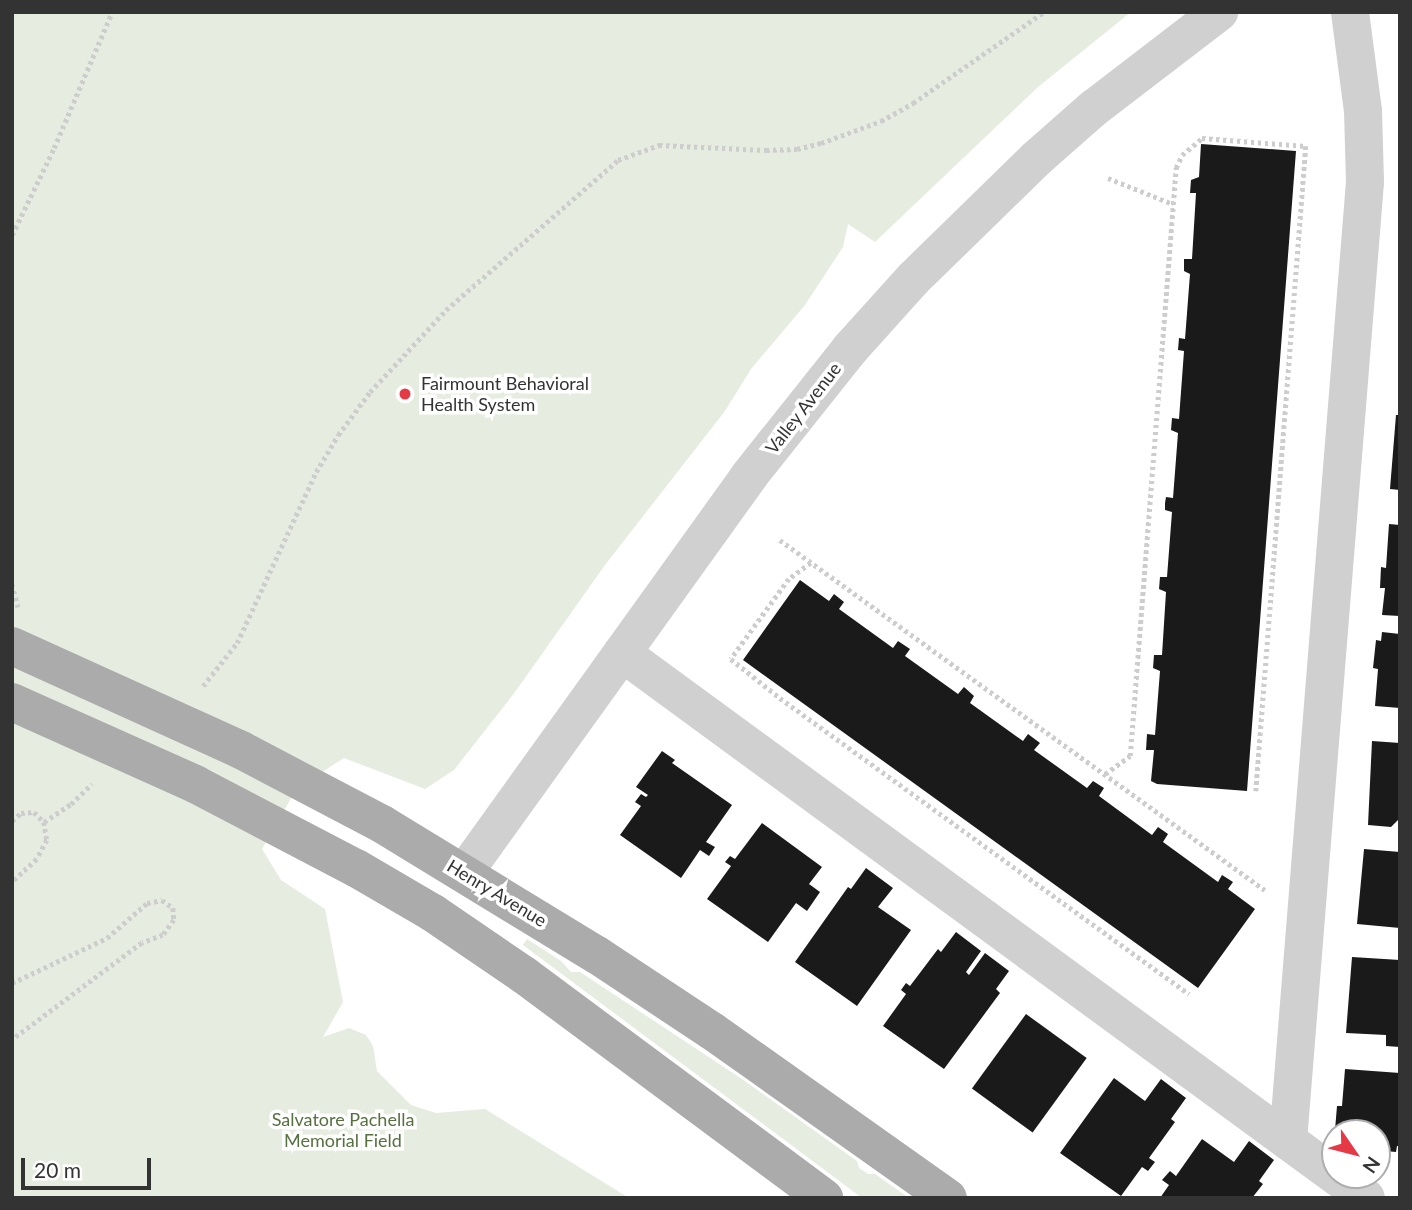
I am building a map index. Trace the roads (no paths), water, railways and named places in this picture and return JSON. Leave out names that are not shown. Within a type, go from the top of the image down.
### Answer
[{"type":"main road","name":"Henry Avenue","points":[[12,646],[204,732],[382,824],[597,954],[712,1031],[948,1198]]},
{"type":"main road","points":[[12,702],[195,784],[356,868],[433,913],[524,975],[824,1198]]},
{"type":"street","name":"Valley Avenue","points":[[464,873],[794,418],[850,349],[913,279],[1028,167],[1094,108],[1219,12]]},
{"type":"street","points":[[1287,1141],[1366,151],[1360,75],[1350,12]]},
{"type":"street","points":[[622,653],[1366,1198]]},
{"type":"place","name":"Fairmount Behavioral Health System","points":[[405,394]]},
{"type":"park label","name":"Salvatore Pachella Memorial Field","points":[[343,1130]]}]
